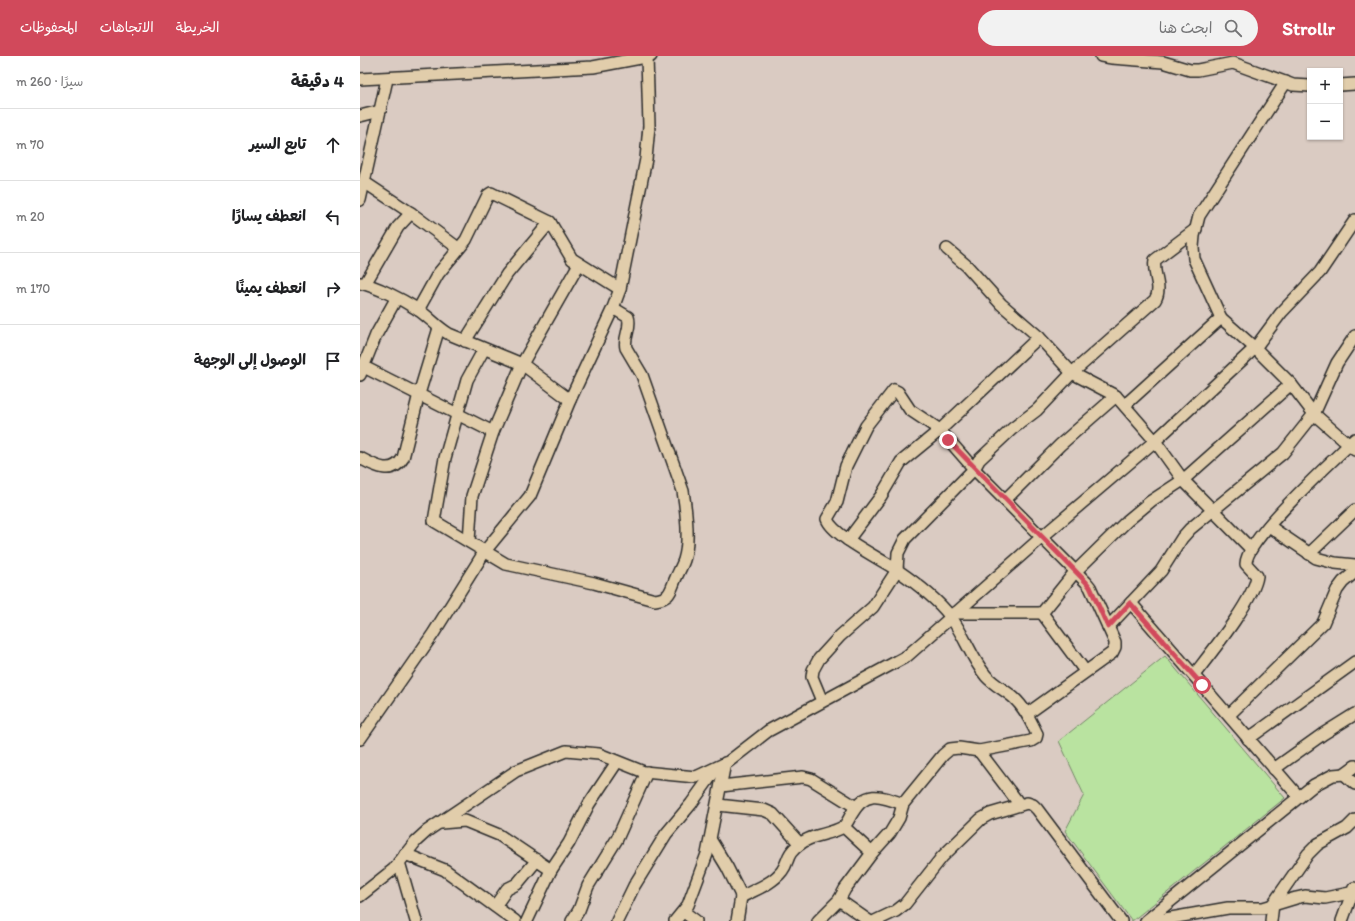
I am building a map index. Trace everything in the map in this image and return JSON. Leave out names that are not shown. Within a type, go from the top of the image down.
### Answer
[{"type":"street","points":[[360,79],[387,79],[593,67],[649,56],[649,126],[646,158],[620,289],[613,308],[570,400],[530,496],[486,551],[434,634],[360,739]]},
{"type":"street","points":[[1101,56],[1163,62],[1190,70],[1198,70],[1232,63],[1294,85],[1307,86]]},
{"type":"street","points":[[360,200],[387,79]]},
{"type":"street","points":[[1194,675],[1224,634],[1254,587],[1257,576],[1246,564],[1246,559],[1251,549],[1283,509],[1353,445],[1314,414],[1291,384],[1255,348],[1221,318],[1194,259],[1193,247],[1199,216],[1286,82]]},
{"type":"street","points":[[1343,85],[1355,84]]},
{"type":"street","points":[[360,116],[380,111]]},
{"type":"street","points":[[364,182],[411,213],[458,248]]},
{"type":"street","points":[[418,310],[438,274],[468,235],[488,195],[491,193],[550,222],[568,253],[579,264],[620,289]]},
{"type":"street","points":[[411,213],[398,227],[362,284],[418,310],[439,328],[484,349],[522,364],[570,400]]},
{"type":"street","points":[[466,341],[507,274],[550,222]]},
{"type":"street","points":[[360,896],[388,874],[427,831],[516,771],[566,751],[586,751],[599,754],[647,772],[696,777],[721,766],[768,731],[907,656],[952,615],[1155,441],[1255,348],[1281,313],[1320,272],[1354,225]]},
{"type":"street","points":[[822,701],[812,677],[813,670],[818,659],[872,607],[897,570],[898,553],[905,539],[974,468],[979,460],[1012,429],[1030,416],[1072,373],[1155,300],[1159,293],[1154,266],[1155,260],[1196,229]]},
{"type":"street","points":[[947,250],[967,266],[1000,304],[1039,337],[1072,373],[1116,396],[1155,441],[1183,480],[1251,549]]},
{"type":"street","points":[[469,541],[472,496],[493,432],[522,364],[579,264]]},
{"type":"street","points":[[396,299],[376,335],[361,369],[419,394],[493,432]]},
{"type":"street","points":[[484,349],[467,380],[457,414],[445,458],[433,517],[434,521],[506,564],[514,567],[594,583],[655,600],[665,598],[670,593],[686,551],[685,506],[683,491],[642,375],[626,348],[625,343],[630,323],[628,316],[613,308]]},
{"type":"street","points":[[1125,405],[1221,318]]},
{"type":"street","points":[[360,458],[376,467],[389,469],[399,465],[403,458],[419,394],[439,328]]},
{"type":"street","points":[[1108,627],[1161,571],[1182,538],[1212,511],[1283,453],[1314,414],[1337,363],[1355,336]]},
{"type":"street","points":[[848,540],[881,496],[901,462],[940,430],[1039,337]]},
{"type":"street","points":[[952,615],[1042,613],[1075,572],[1137,512],[1183,480],[1291,384]]},
{"type":"street","points":[[818,921],[839,900],[845,889],[872,853],[890,833],[899,818],[903,804],[943,755],[950,749],[958,748],[979,751],[1031,741],[1036,738],[1037,734],[1027,714],[1015,699],[985,675],[952,615],[925,591],[897,570],[848,540],[829,524],[827,519],[837,502],[846,466],[869,421],[894,390],[898,392],[904,402],[915,414],[940,430],[974,468],[1090,587],[1108,627],[1115,648],[1112,653],[1027,714]]},
{"type":"street","points":[[1005,500],[1060,445],[1116,396]]},
{"type":"street","points":[[1309,554],[1355,510]]},
{"type":"street","points":[[1269,526],[1309,554],[1321,560],[1355,565]]},
{"type":"street","points":[[1229,716],[1323,623],[1337,590],[1343,582],[1355,572]]},
{"type":"street","points":[[1130,603],[1299,797]]},
{"type":"street","points":[[1042,613],[1086,671]]},
{"type":"street","points":[[1248,738],[1355,662]]},
{"type":"street","points":[[1274,769],[1323,734],[1355,714]]},
{"type":"street","points":[[979,751],[1020,805]]},
{"type":"street","points":[[527,921],[551,870],[564,851],[589,804],[617,762]]},
{"type":"street","points":[[676,921],[688,905],[707,854],[718,805],[721,786],[721,766]]},
{"type":"street","points":[[617,921],[634,886],[666,834],[721,766]]},
{"type":"street","points":[[1146,921],[1324,778],[1344,774],[1355,766]]},
{"type":"street","points":[[572,921],[579,910],[588,886],[618,839],[647,772]]},
{"type":"street","points":[[1344,774],[1355,784]]},
{"type":"street","points":[[721,786],[803,777],[811,779],[856,807]]},
{"type":"street","points":[[741,897],[771,881],[781,872],[788,855],[800,844],[807,840],[844,827],[861,801],[871,797],[883,796],[903,804]]},
{"type":"street","points":[[875,921],[896,911],[906,904],[942,857],[981,819],[990,814],[1027,803],[1033,805],[1037,809],[1121,921]]},
{"type":"street","points":[[718,805],[764,810],[773,814],[800,844]]},
{"type":"street","points":[[1271,921],[1273,904],[1308,854],[1318,844],[1347,828],[1355,820]]},
{"type":"street","points":[[439,823],[465,821],[499,835],[551,870]]},
{"type":"street","points":[[844,827],[872,853]]},
{"type":"street","points":[[710,839],[735,881],[741,897],[734,919]]},
{"type":"street","points":[[402,858],[445,870],[515,921]]},
{"type":"street","points":[[402,858],[416,921]]},
{"type":"street","points":[[495,906],[507,889],[517,884],[537,860]]},
{"type":"street","points":[[1154,921],[1228,908],[1253,909],[1296,898],[1326,898],[1354,891]]},
{"type":"street","points":[[1342,921],[1354,891]]},
{"type":"street","points":[[839,900],[869,921]]},
{"type":"street","points":[[684,912],[696,921]]},
{"type":"green space","points":[[1165,656],[1285,798],[1132,921],[1065,831],[1084,795],[1059,741]]},
{"type":"route","points":[[948,440],[1086,582],[1090,587],[1108,627],[1130,603],[1202,685]]}]
